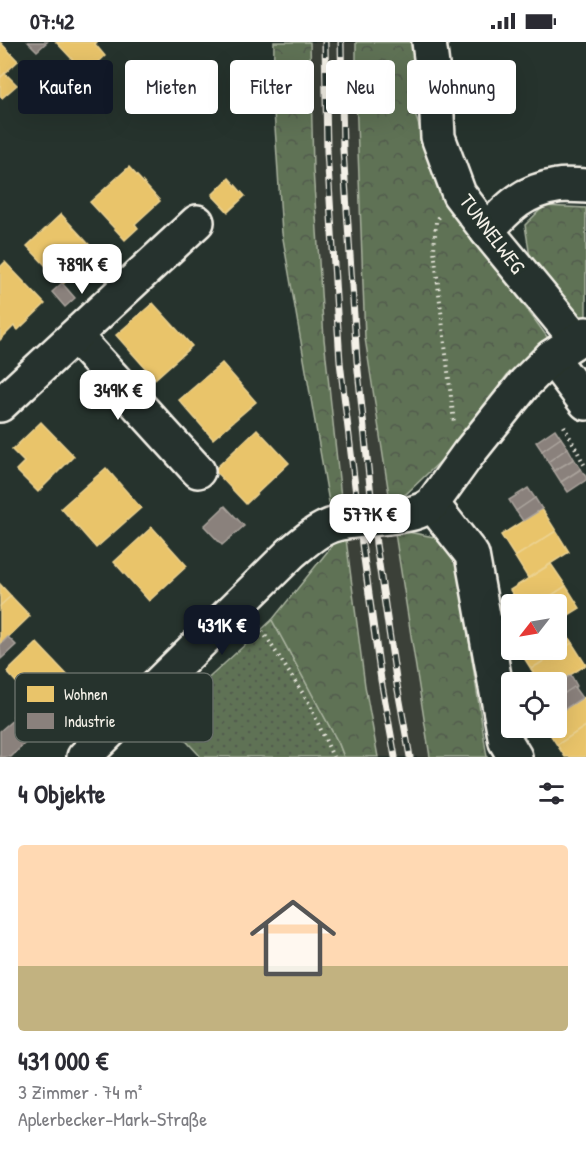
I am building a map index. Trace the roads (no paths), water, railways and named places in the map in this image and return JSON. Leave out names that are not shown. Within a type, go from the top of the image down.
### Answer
[{"type":"street","name":"TUNNELWEG","points":[[429,42],[436,96],[438,137],[459,194],[571,344],[575,414]]},
{"type":"street","points":[[487,231],[507,209],[529,194],[559,185],[586,186]]},
{"type":"street","points":[[0,405],[197,222]]},
{"type":"street","points":[[75,336],[198,471]]},
{"type":"street","points":[[169,673],[291,553],[318,530],[333,524],[425,510],[525,383],[571,344]]},
{"type":"street","points":[[432,504],[472,555],[506,742],[515,757]]},
{"type":"street","points":[[84,757],[99,742]]},
{"type":"railway","points":[[325,42],[327,151],[340,362],[362,544],[381,680],[395,757]]},
{"type":"railway","points":[[341,42],[343,149],[357,361],[376,544],[410,757]]}]
